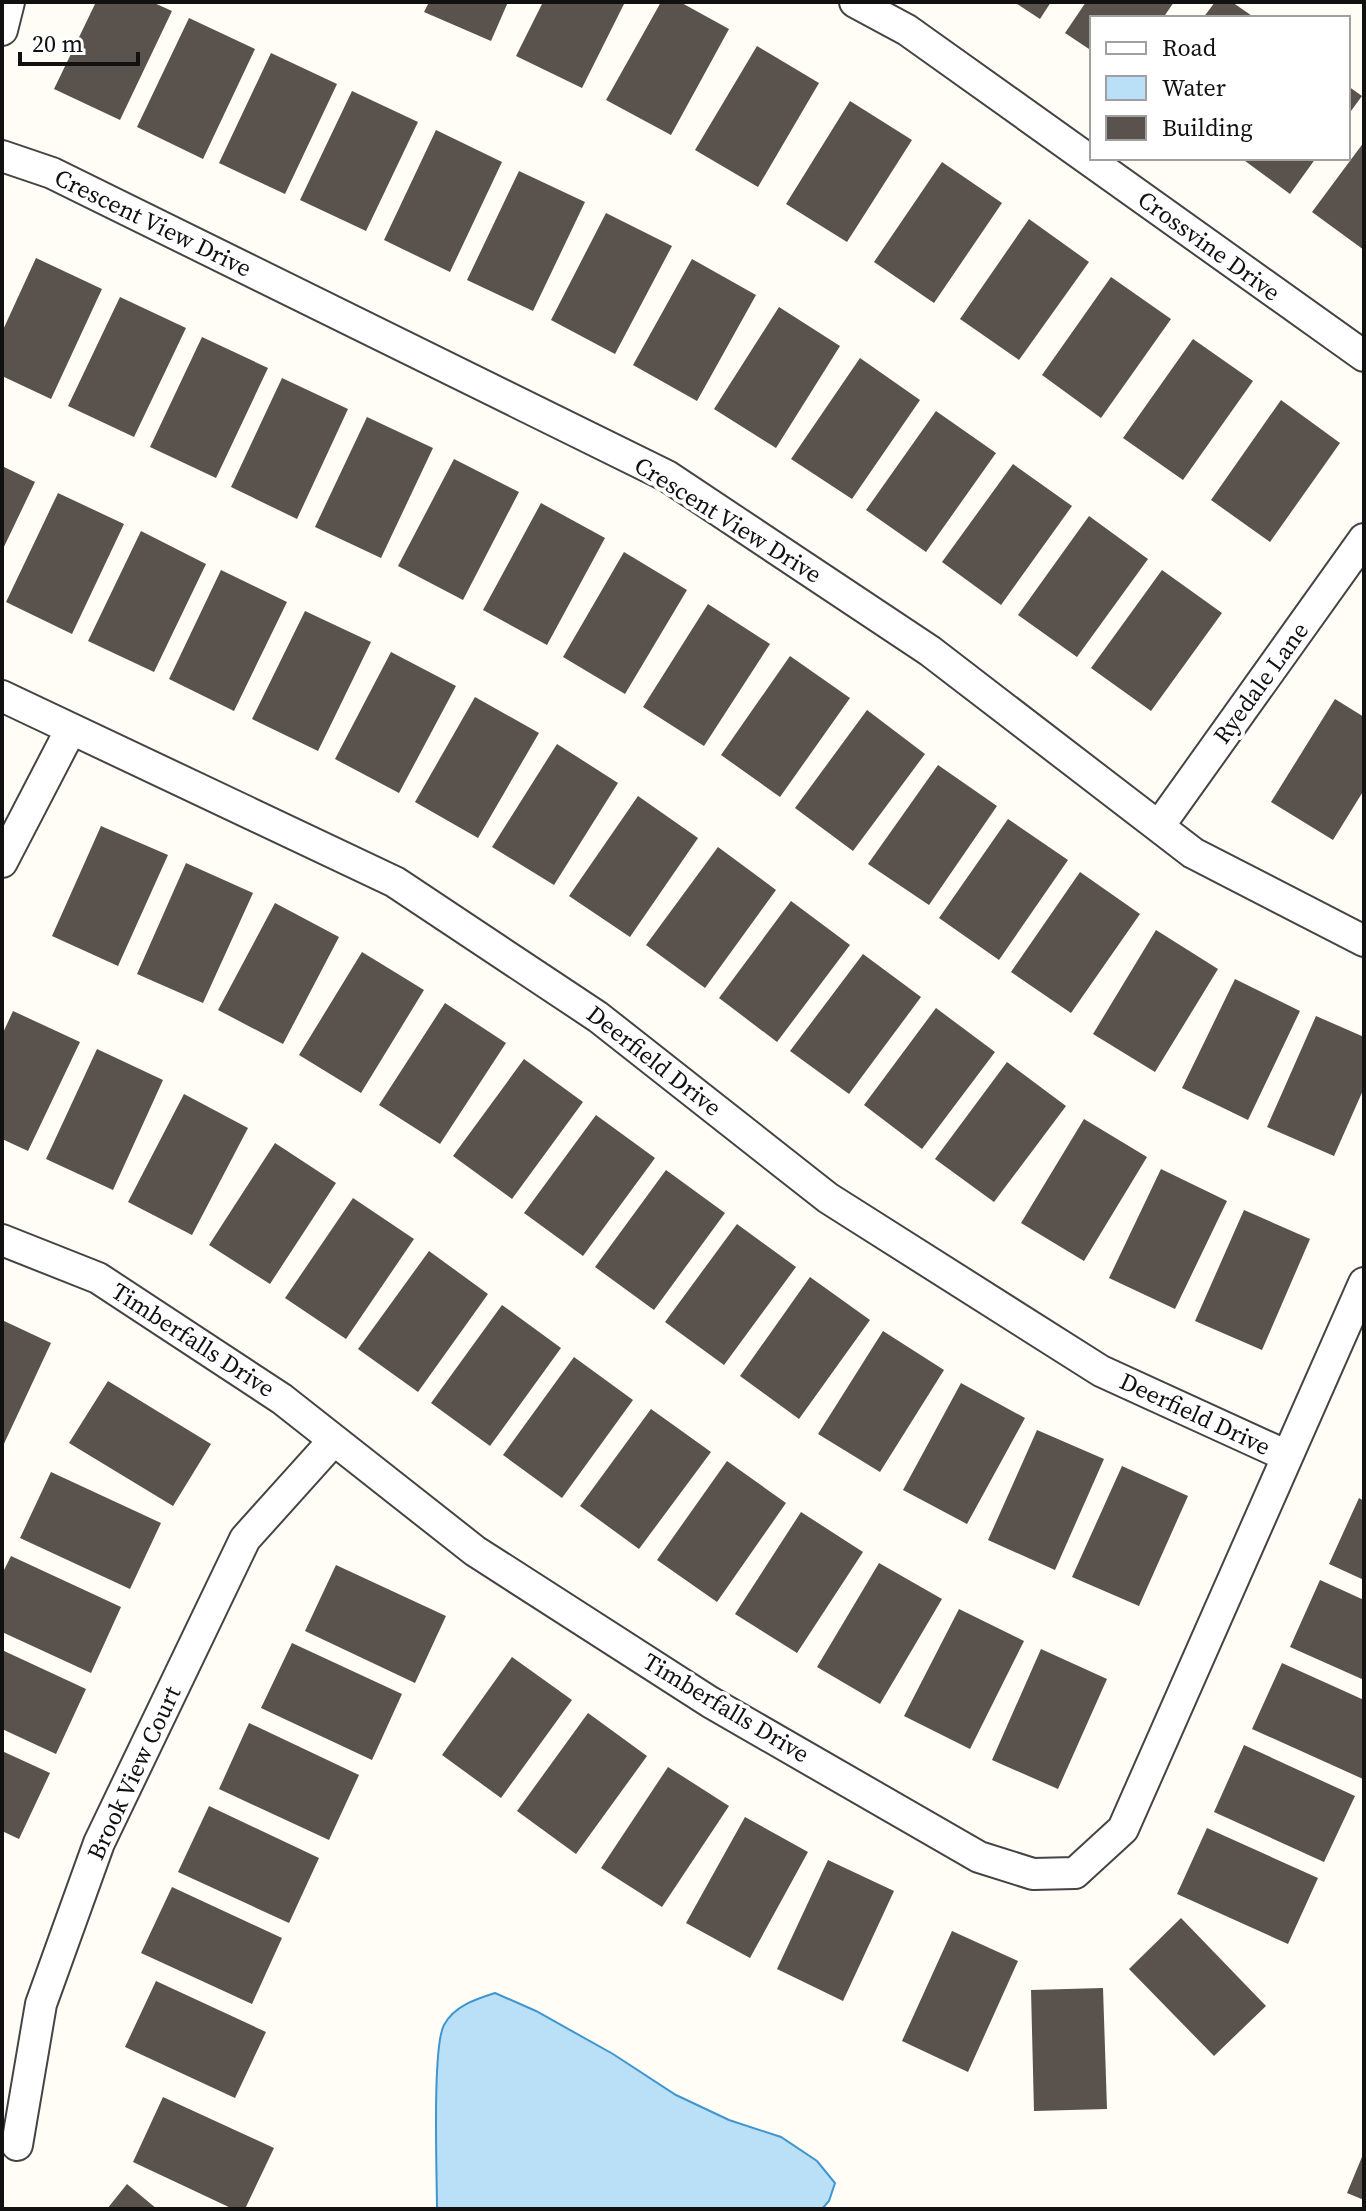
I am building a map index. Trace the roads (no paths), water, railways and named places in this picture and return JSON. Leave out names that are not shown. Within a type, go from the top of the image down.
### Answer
[{"type":"street","points":[[2,30],[9,2]]},
{"type":"street","name":"Crossvine Drive","points":[[855,2],[907,30],[1364,356]]},
{"type":"street","name":"Crescent View Drive","points":[[2,156],[52,173],[667,476],[930,651],[1193,853],[1364,941]]},
{"type":"street","name":"Ryedale Lane","points":[[1159,826],[1364,539]]},
{"type":"street","name":"Deerfield Drive","points":[[2,696],[395,882],[598,1017],[828,1198],[854,1215],[1101,1371],[1287,1456]]},
{"type":"street","points":[[2,862],[71,729]]},
{"type":"street","name":"Timberfalls Drive","points":[[2,1240],[98,1278],[282,1399],[475,1551],[710,1702],[979,1857],[1033,1874],[1075,1873],[1123,1829],[1364,1283]]},
{"type":"street","name":"Brook View Court","points":[[17,2145],[41,2004],[99,1843],[245,1539],[334,1440]]},
{"type":"water","points":[[495,1993],[536,2011],[613,2054],[676,2095],[729,2120],[781,2137],[817,2161],[835,2183],[829,2201],[822,2209],[437,2209],[440,2038],[448,2018],[460,2008]]}]
